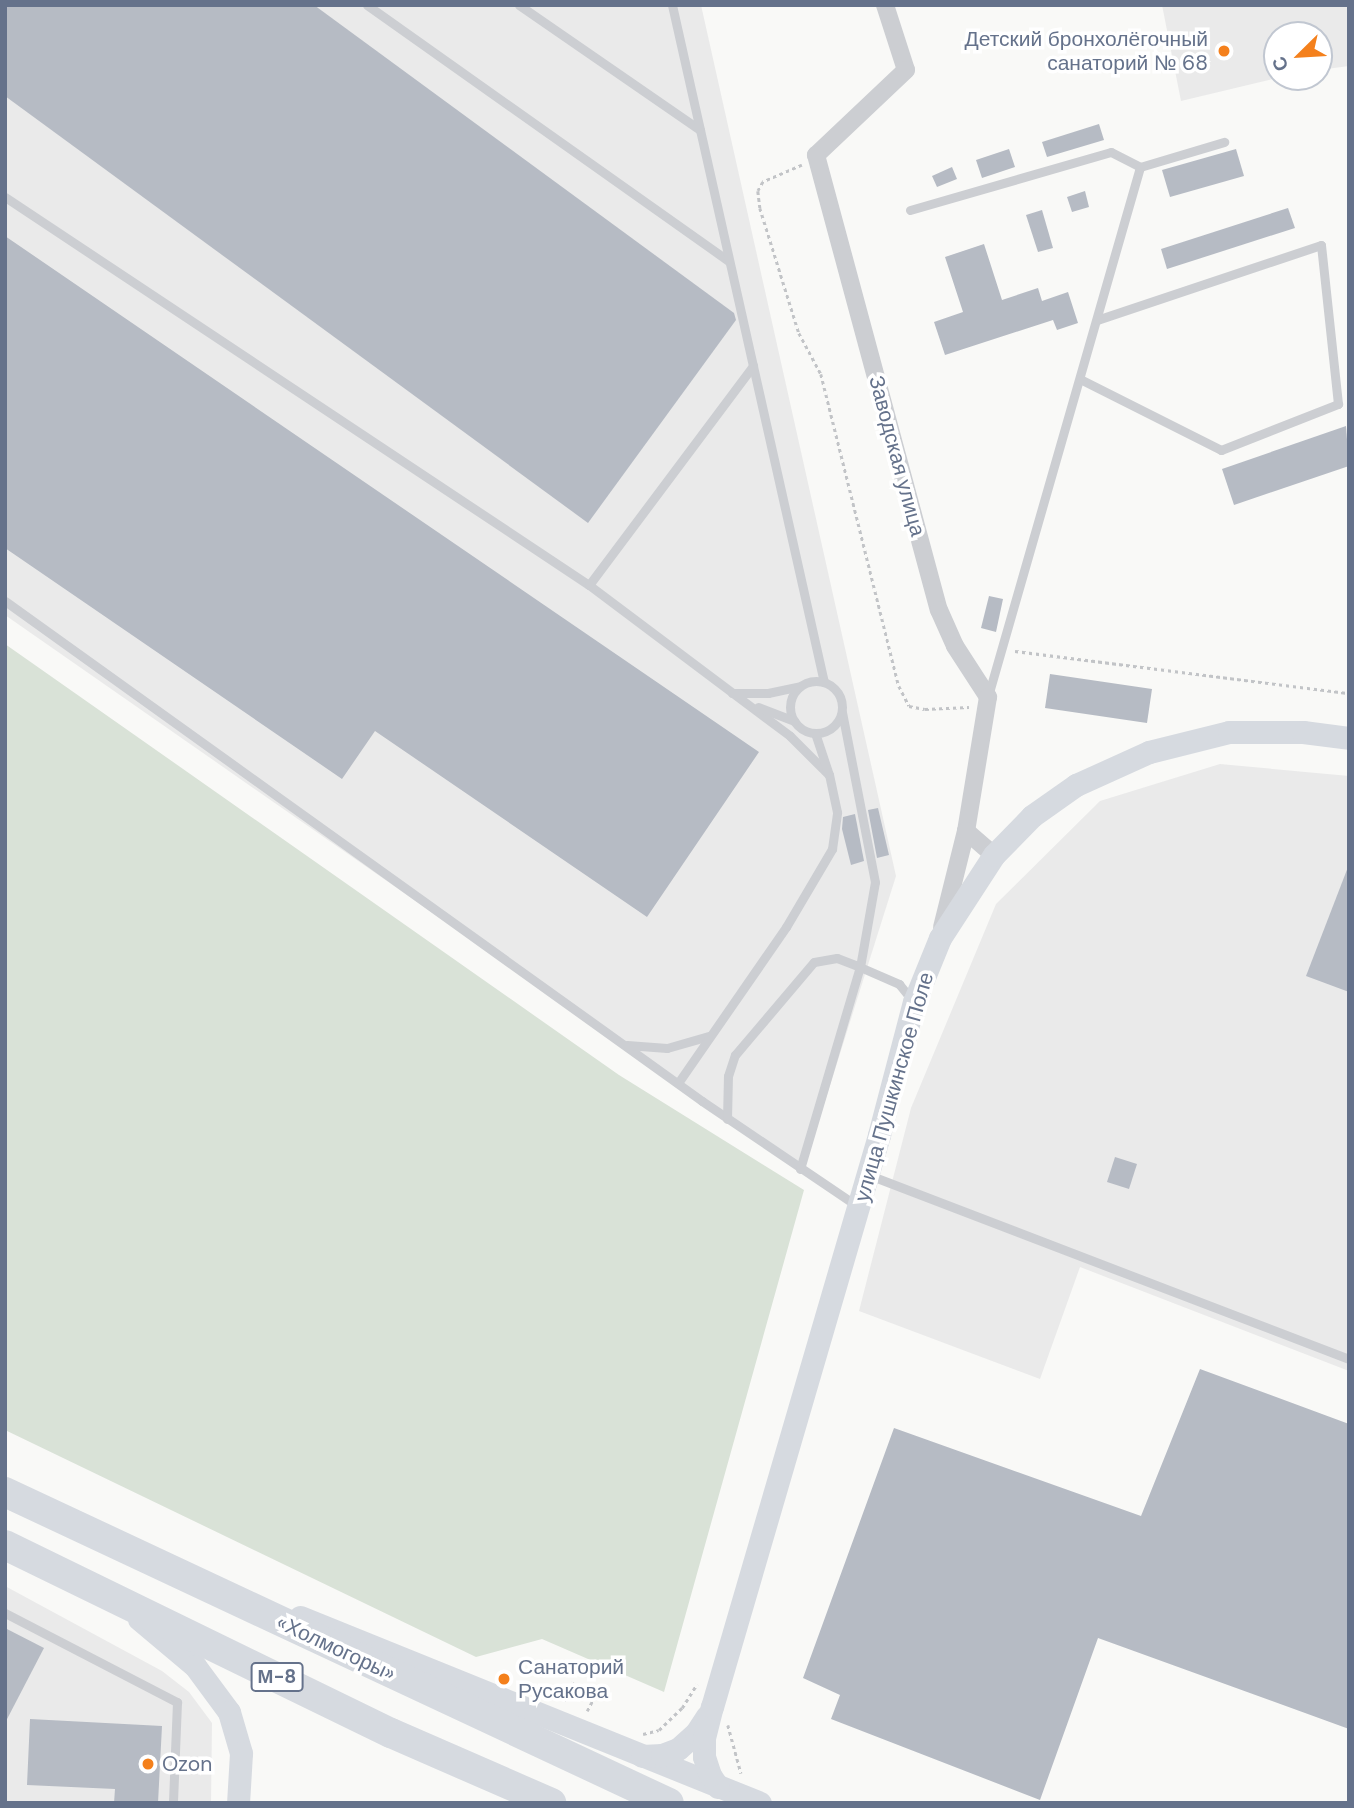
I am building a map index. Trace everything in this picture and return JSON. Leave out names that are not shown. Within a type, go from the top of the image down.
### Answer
[{"type":"highway","name":"«Холмогоры»","points":[[5,1492],[669,1803]]},
{"type":"highway","name":"М-8","points":[[5,1545],[391,1733],[551,1803]]},
{"type":"main road","name":"улица Пушкинское Поле","points":[[718,1787],[709,1775],[704,1757],[704,1738],[712,1707],[868,1175],[915,1002],[940,938],[994,855],[1032,816],[1076,785],[1149,752],[1228,732],[1303,732],[1349,738]]},
{"type":"main road","points":[[165,1569],[352,1636],[640,1746],[718,1787],[760,1803]]},
{"type":"main road","points":[[109,1594],[195,1666],[229,1713],[241,1753],[238,1803]]},
{"type":"main road","name":"улица Пушкинское Поле","points":[[640,1746],[662,1755],[678,1749],[696,1733],[712,1707]]},
{"type":"street","points":[[816,155],[906,70],[885,5]]},
{"type":"street","name":"Заводская улица","points":[[816,155],[939,610],[955,646],[987,702]]},
{"type":"street","points":[[940,938],[966,831],[987,702]]},
{"type":"street","points":[[966,831],[994,855]]},
{"type":"lane","points":[[367,5],[729,261]]},
{"type":"lane","points":[[519,5],[700,130]]},
{"type":"lane","points":[[672,5],[824,682]]},
{"type":"lane","points":[[910,210],[1111,152],[1140,167],[1224,142]]},
{"type":"lane","points":[[987,702],[1140,167]]},
{"type":"lane","points":[[5,197],[589,585],[790,736],[829,775]]},
{"type":"lane","points":[[1080,379],[1221,450],[1338,404],[1321,245],[1097,320]]},
{"type":"lane","points":[[589,585],[753,366]]},
{"type":"lane","points":[[5,601],[727,1119],[858,1207]]},
{"type":"lane","points":[[732,693],[768,693],[812,681],[824,682],[835,688],[842,699],[842,712],[876,882],[856,986],[800,1169]]},
{"type":"lane","points":[[800,686],[792,696],[790,709],[794,720],[803,730],[814,733],[827,731],[837,723],[842,712]]},
{"type":"lane","points":[[732,693],[765,710],[794,720]]},
{"type":"lane","points":[[678,1083],[786,927],[831,849],[837,812],[829,775],[814,733]]},
{"type":"lane","points":[[727,1119],[728,1076],[735,1055],[814,962],[836,958],[860,967],[899,984],[915,1002]]},
{"type":"lane","points":[[625,1045],[667,1048],[687,1045],[711,1035]]},
{"type":"lane","points":[[868,1175],[1349,1359]]},
{"type":"lane","points":[[5,1613],[177,1702],[172,1803]]},
{"type":"path","points":[[816,155],[797,168],[763,182],[758,191],[760,208],[799,334],[821,374],[899,686],[909,706],[925,709],[987,702]]},
{"type":"path","points":[[1002,649],[1349,693]]},
{"type":"path","points":[[640,1746],[682,1708],[702,1676]]},
{"type":"path","points":[[584,1717],[597,1692]]},
{"type":"shaded area","points":[[5,5],[701,5],[896,876],[803,1171],[5,615]]},
{"type":"shaded area","name":"Детский бронхолёгочный санаторий № 68","points":[[1162,5],[1349,5],[1349,66],[1333,68],[1333,21],[1263,21],[1263,81],[1181,101]]},
{"type":"shaded area","points":[[5,644],[619,1075],[804,1190],[664,1692],[542,1639],[476,1657],[5,1430]]},
{"type":"shaded area","points":[[1220,764],[1349,776],[1349,1371],[1080,1267],[1040,1379],[859,1311],[911,1108],[996,904],[1100,801]]},
{"type":"shaded area","points":[[5,1586],[162,1671],[189,1692],[212,1723],[211,1803],[5,1803]]},
{"type":"building","points":[[5,5],[314,5],[734,313],[736,320],[588,523],[5,96]]},
{"type":"building","points":[[1099,124],[1104,140],[1047,157],[1042,142]]},
{"type":"building","points":[[1009,149],[1015,167],[982,178],[976,160]]},
{"type":"building","points":[[1236,149],[1244,176],[1170,197],[1162,170]]},
{"type":"building","points":[[952,167],[957,179],[937,187],[932,176]]},
{"type":"building","points":[[1085,191],[1089,207],[1072,212],[1067,197]]},
{"type":"building","points":[[1288,208],[1295,228],[1167,269],[1161,249]]},
{"type":"building","points":[[1042,210],[1053,248],[1038,252],[1026,215]]},
{"type":"building","points":[[5,236],[759,752],[647,917],[375,731],[342,779],[5,548]]},
{"type":"building","points":[[984,244],[1002,300],[1038,288],[1042,301],[1068,292],[1078,323],[1057,330],[1053,320],[945,355],[934,322],[963,312],[945,257]]},
{"type":"building","points":[[1346,426],[1349,466],[1234,505],[1222,469]]},
{"type":"building","points":[[989,596],[1003,599],[996,632],[981,628]]},
{"type":"building","points":[[1050,674],[1152,689],[1147,723],[1045,708]]},
{"type":"building","points":[[878,808],[889,855],[877,858],[868,810]]},
{"type":"building","points":[[855,814],[864,861],[851,865],[842,829],[843,817]]},
{"type":"building","points":[[1349,867],[1349,992],[1306,976]]},
{"type":"building","points":[[1115,1157],[1137,1164],[1129,1189],[1107,1182]]},
{"type":"building","points":[[1200,1369],[1349,1424],[1349,1729],[1098,1638],[1040,1800],[831,1719],[840,1695],[803,1678],[894,1428],[1141,1516]]},
{"type":"building","points":[[5,1628],[44,1648],[5,1723]]},
{"type":"building","points":[[30,1719],[162,1726],[158,1803],[114,1803],[115,1789],[27,1785]]},
{"type":"place","name":"Детский бронхолёгочный санаторий № 68","points":[[1224,51]]},
{"type":"place","name":"Санаторий Русакова","points":[[504,1679]]},
{"type":"place","name":"Ozon","points":[[148,1764]]}]
